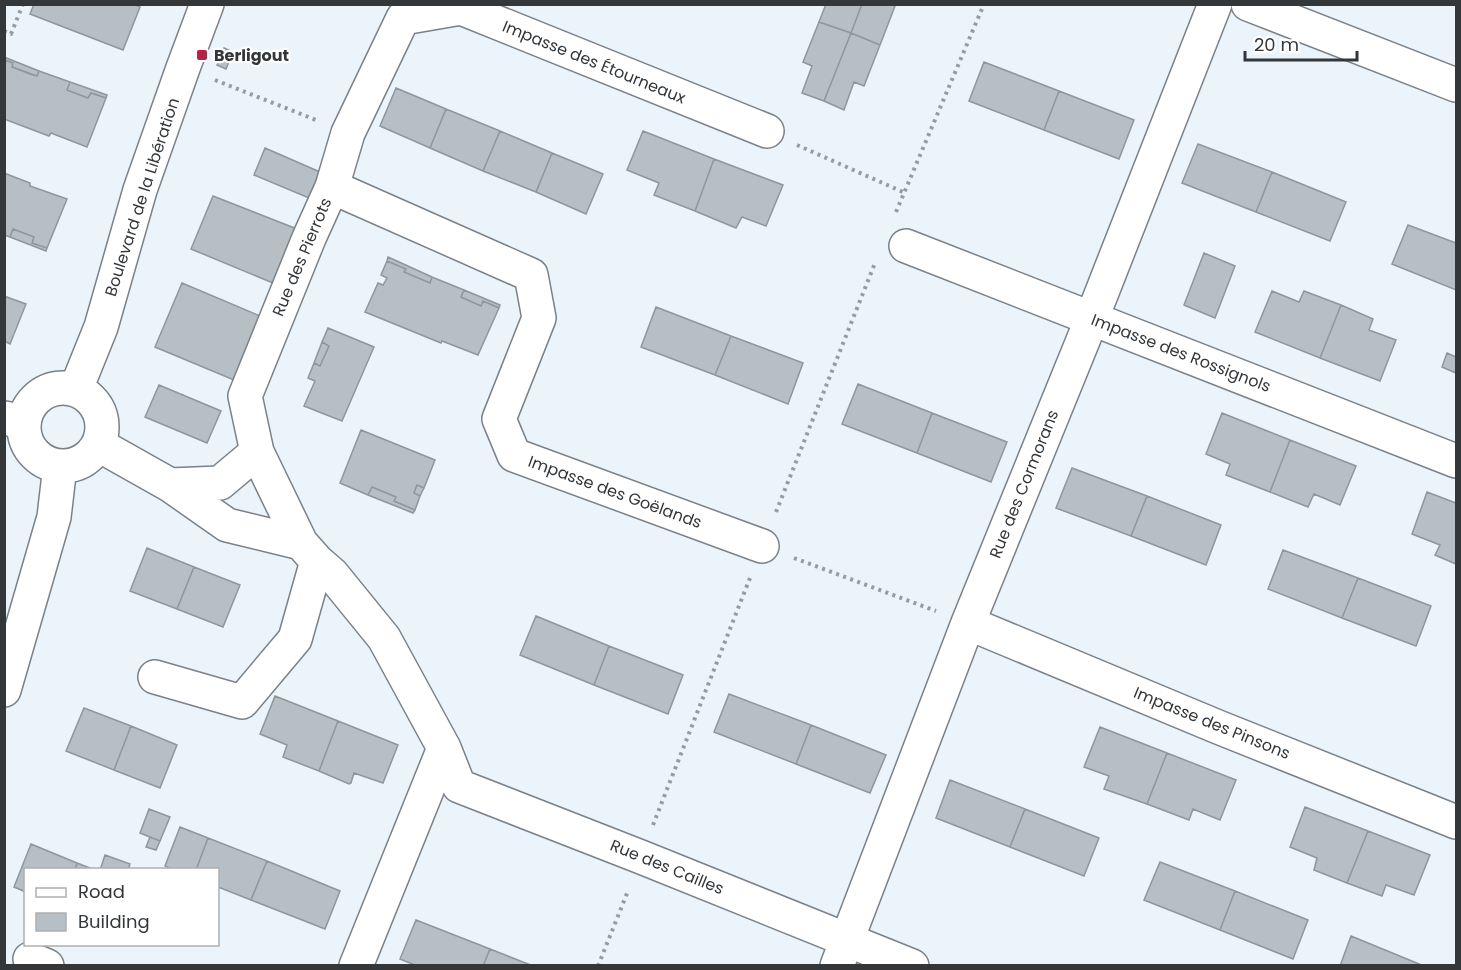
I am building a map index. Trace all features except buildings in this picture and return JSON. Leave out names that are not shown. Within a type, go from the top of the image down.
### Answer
[{"type":"street","name":"Boulevard de la Libération","points":[[76,389],[101,327],[140,190],[207,4]]},
{"type":"street","name":"Rue des Cormorans","points":[[843,953],[968,623],[1092,318],[1215,4]]},
{"type":"street","points":[[1248,4],[1456,85]]},
{"type":"street","name":"Impasse des Étourneaux","points":[[348,133],[403,18],[462,8],[767,131]]},
{"type":"street","name":"Rue des Pierrots","points":[[309,552],[257,452],[245,396],[332,187],[348,133]]},
{"type":"street","name":"Impasse des Goëlands","points":[[332,187],[531,275],[539,318],[499,419],[514,455],[762,546]]},
{"type":"street","name":"Impasse des Rossignols","points":[[906,246],[1456,461]]},
{"type":"street","points":[[65,387],[76,389],[86,394],[96,404],[102,418],[103,427],[99,445],[79,463],[54,465],[39,458],[28,445],[24,429],[14,420],[49,389],[65,387]]},
{"type":"street","points":[[99,445],[170,485],[227,525],[309,552],[295,639],[242,702],[155,677]]},
{"type":"street","points":[[170,485],[220,483],[257,452]]},
{"type":"street","points":[[4,690],[54,517],[60,466]]},
{"type":"street","name":"Rue des Cailles","points":[[309,552],[332,574],[384,638],[444,748],[459,786],[641,856],[843,953],[912,966]]},
{"type":"street","name":"Impasse des Pinsons","points":[[968,623],[1218,727],[1456,822]]},
{"type":"street","points":[[356,966],[444,748]]},
{"type":"path","points":[[4,31],[11,33],[23,4]]},
{"type":"path","points":[[767,131],[903,192],[984,4]]},
{"type":"path","points":[[183,68],[348,133]]},
{"type":"path","points":[[762,546],[968,623]]},
{"type":"place","name":"Berligout","points":[[202,55]]}]
